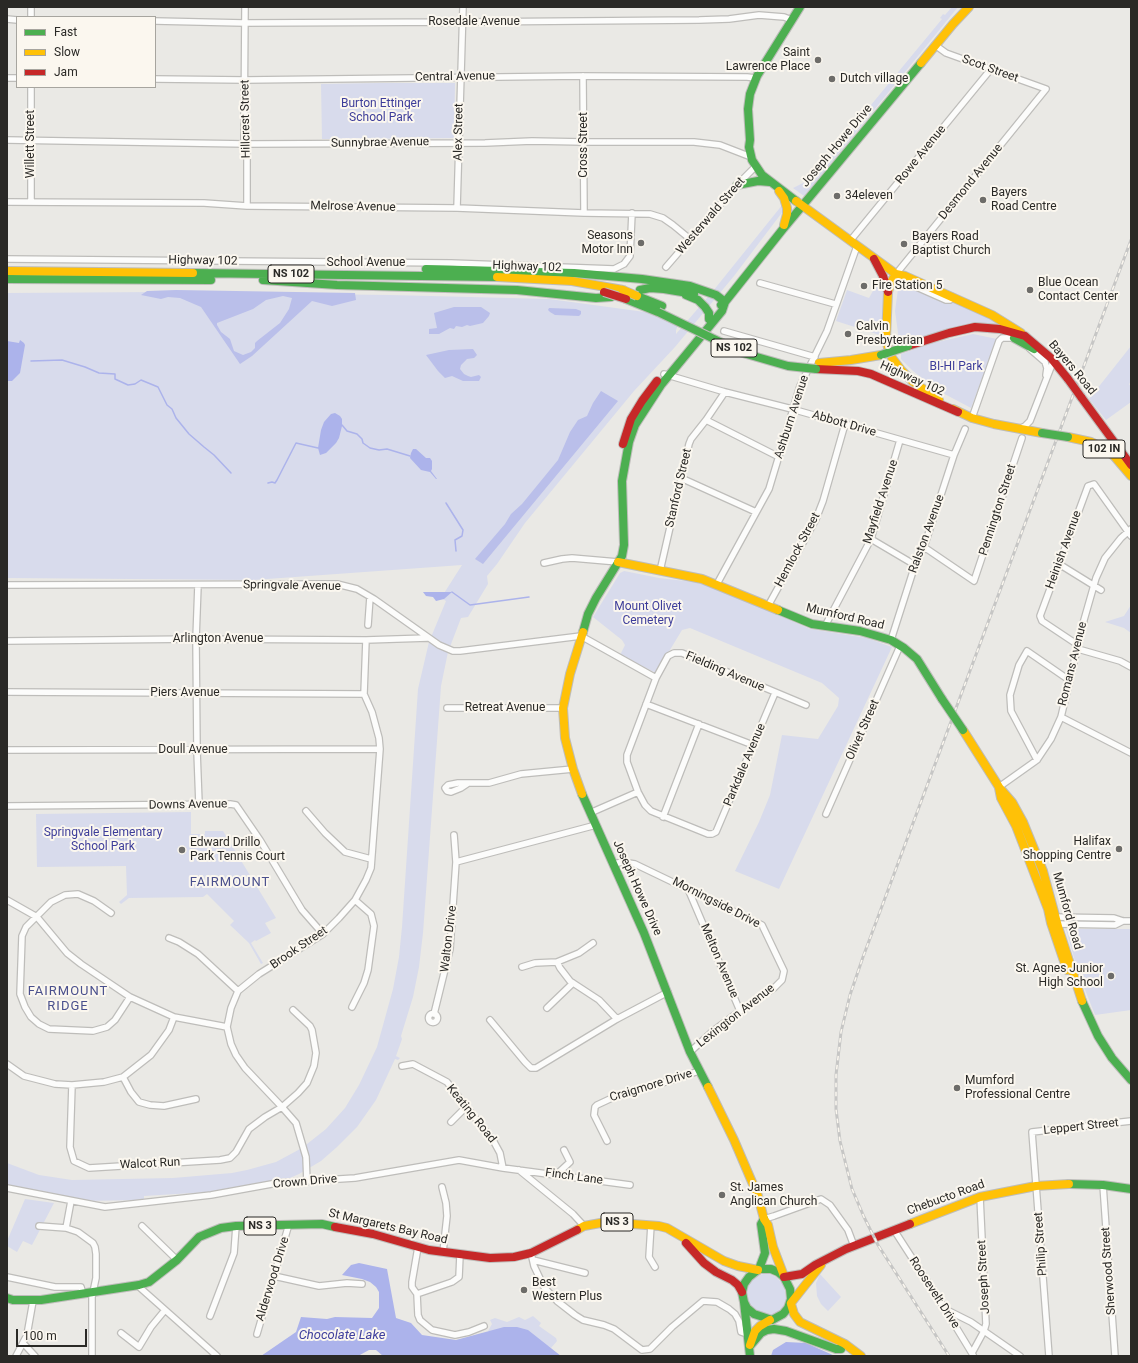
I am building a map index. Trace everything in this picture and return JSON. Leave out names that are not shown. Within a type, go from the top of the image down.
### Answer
[{"type":"main road","points":[[783,229],[786,220],[787,208],[784,198],[762,175],[754,163],[757,158],[750,140],[749,102],[750,94],[756,78],[800,7]]},
{"type":"main road","name":"Joseph Howe Drive","points":[[784,1277],[773,1247],[768,1225],[764,1219],[758,1196],[734,1140],[690,1052],[644,933],[590,813],[573,769],[565,738],[563,708],[588,614],[622,556],[624,545],[622,481],[629,442],[635,424],[666,375],[709,319],[725,302],[783,229],[968,7]]},
{"type":"main road","points":[[738,185],[758,181],[772,184]]},
{"type":"main road","name":"Bayers Road","points":[[772,184],[896,274],[905,276],[997,318],[1025,336],[1050,358],[1068,379],[1131,465]]},
{"type":"main road","points":[[874,259],[883,276],[888,292]]},
{"type":"main road","points":[[193,273],[233,269],[371,268],[574,273],[680,284],[711,293],[725,302]]},
{"type":"main road","name":"Highway 102","points":[[7,271],[396,275],[549,280],[594,284],[638,293],[660,309],[743,353],[788,366],[851,360],[881,355],[949,332],[963,330],[987,327],[1008,330],[1025,336]]},
{"type":"main road","points":[[896,274],[891,282],[888,292],[886,338],[892,358],[900,370],[912,381],[958,412]]},
{"type":"main road","name":"Highway 102","points":[[7,279],[488,282],[571,287],[626,299],[660,309]]},
{"type":"main road","points":[[638,293],[650,288],[664,289],[725,302]]},
{"type":"main road","points":[[677,291],[702,304],[707,310],[709,319]]},
{"type":"main road","name":"Joseph Howe Drive","points":[[618,562],[616,555],[618,527],[617,485],[626,432],[638,408],[722,311],[725,302]]},
{"type":"main road","name":"NS 102","points":[[963,330],[992,331],[1011,338],[1053,362]]},
{"type":"main road","name":"Highway 102","points":[[817,363],[871,374],[958,412]]},
{"type":"main road","name":"102 IN","points":[[958,412],[972,418],[1018,429],[1091,442],[1104,448],[1114,456],[1131,476]]},
{"type":"main road","points":[[624,545],[625,552],[629,558],[638,566]]},
{"type":"main road","name":"Mumford Road","points":[[618,562],[660,570],[717,584],[812,624],[860,631],[891,640],[917,659],[999,787],[1012,802],[1024,822],[1043,871],[1053,920],[1076,998],[1112,1058],[1131,1080]]},
{"type":"main road","name":"Chebucto Road","points":[[784,1277],[794,1277],[802,1274],[842,1251],[980,1197],[1036,1186],[1063,1184],[1102,1185],[1131,1189]]},
{"type":"main road","name":"Joseph Howe Drive","points":[[759,1270],[765,1253],[761,1224],[764,1219]]},
{"type":"main road","name":"St Margarets Bay Road","points":[[7,1298],[13,1300],[33,1301],[137,1285],[154,1280],[178,1260],[200,1237],[206,1234],[222,1228],[236,1226],[289,1224],[322,1224],[341,1227],[374,1234],[418,1247],[485,1258],[532,1256],[584,1226],[606,1222],[651,1225],[667,1228],[724,1261],[759,1270]]},
{"type":"main road","name":"St Margarets Bay Road","points":[[679,1234],[704,1263],[716,1272],[732,1280],[738,1285],[742,1292]]},
{"type":"main road","name":"Chebucto Road","points":[[791,1304],[823,1262]]},
{"type":"main road","points":[[750,1356],[750,1346],[747,1334],[742,1292],[747,1280],[759,1270],[774,1270],[784,1277],[790,1289],[791,1304],[795,1316],[800,1322],[845,1344],[861,1356]]},
{"type":"main road","points":[[744,1302],[747,1308],[754,1314],[841,1349],[854,1356]]},
{"type":"main road","points":[[750,1346],[755,1331],[760,1326],[783,1314],[791,1304]]},
{"type":"main road","points":[[750,1346],[761,1333],[774,1328],[836,1349],[841,1349]]},
{"type":"street","name":"Hillcrest Street","points":[[245,7],[244,139],[246,144],[247,206]]},
{"type":"street","name":"Alex Street","points":[[457,208],[463,7]]},
{"type":"street","name":"Rosedale Avenue","points":[[156,21],[244,23],[699,20],[728,19],[759,15],[784,17],[792,20]]},
{"type":"street","name":"Scot Street","points":[[935,45],[946,53],[1046,89]]},
{"type":"street","name":"Rowe Avenue","points":[[854,244],[991,69]]},
{"type":"street","name":"Central Avenue","points":[[156,79],[245,80],[583,76],[756,78]]},
{"type":"street","name":"Cross Street","points":[[583,76],[584,213]]},
{"type":"street","name":"Willett Street","points":[[31,88],[31,202]]},
{"type":"street","name":"Desmond Avenue","points":[[896,274],[1046,89]]},
{"type":"street","name":"Sunnybrae Avenue","points":[[7,140],[246,144],[532,141],[708,143],[720,145],[754,163]]},
{"type":"street","name":"Westerwald Street","points":[[666,266],[738,185],[754,163]]},
{"type":"street","name":"Melrose Avenue","points":[[7,202],[204,203],[247,206],[457,208],[584,213],[632,213],[650,214],[663,218],[690,239]]},
{"type":"street","name":"School Avenue","points":[[7,259],[451,263],[614,268],[624,264],[630,256],[632,213]]},
{"type":"street","name":"Ashburn Avenue","points":[[717,584],[769,489],[792,409],[805,375],[817,363],[854,244]]},
{"type":"street","points":[[760,283],[835,304]]},
{"type":"street","points":[[724,331],[817,363]]},
{"type":"street","points":[[972,418],[999,341],[1002,338],[1011,338]]},
{"type":"street","name":"Bayers Road","points":[[1011,338],[1045,362],[1047,368],[1044,383]]},
{"type":"street","points":[[1018,429],[1025,426],[1030,421],[1053,362]]},
{"type":"street","name":"Abbott Drive","points":[[666,375],[954,455]]},
{"type":"street","name":"Stanford Street","points":[[660,570],[691,439],[725,392]]},
{"type":"street","points":[[706,420],[779,457]]},
{"type":"street","name":"Hemlock Street","points":[[768,606],[816,519],[823,501],[845,424]]},
{"type":"street","name":"Ralston Avenue","points":[[891,640],[915,564],[924,547],[954,455],[965,429]]},
{"type":"street","name":"Pennington Street","points":[[924,547],[974,581],[1022,438]]},
{"type":"street","name":"Mayfield Avenue","points":[[825,626],[871,539],[900,440]]},
{"type":"street","points":[[681,478],[756,512]]},
{"type":"street","name":"Heinish Avenue","points":[[1078,647],[1042,621],[1040,616],[1088,486],[1094,484],[1130,532]]},
{"type":"street","name":"Romans Avenue","points":[[999,787],[1037,760],[1050,739],[1061,717],[1069,680],[1096,578],[1105,558],[1130,532]]},
{"type":"street","points":[[871,539],[915,564]]},
{"type":"street","points":[[544,564],[572,558],[618,562]]},
{"type":"street","points":[[1059,564],[1101,590]]},
{"type":"street","name":"Springvale Avenue","points":[[7,585],[337,584],[358,589],[444,648],[460,651],[581,636]]},
{"type":"street","points":[[198,585],[196,639],[199,804]]},
{"type":"street","points":[[368,625],[370,597]]},
{"type":"street","points":[[581,636],[656,678]]},
{"type":"street","name":"Arlington Avenue","points":[[7,641],[196,639],[366,640],[429,638]]},
{"type":"street","name":"Brook Street","points":[[307,1182],[306,1157],[296,1123],[245,1068],[234,1049],[227,1027],[231,1008],[238,991],[259,974],[323,934],[354,900],[366,880],[371,868],[380,749],[379,738],[372,712],[364,694],[366,640]]},
{"type":"street","name":"Olivet Street","points":[[826,814],[900,646]]},
{"type":"street","points":[[1078,647],[1131,667]]},
{"type":"street","points":[[1037,760],[1011,710],[1010,695],[1019,666],[1027,651],[1069,680]]},
{"type":"street","name":"Fielding Avenue","points":[[712,834],[663,817],[651,811],[638,792],[627,762],[627,755],[656,678],[668,656],[674,653],[682,653],[806,705]]},
{"type":"street","name":"Piers Avenue","points":[[7,692],[364,694]]},
{"type":"street","name":"Parkdale Avenue","points":[[712,834],[718,829],[775,693]]},
{"type":"street","points":[[646,704],[753,745]]},
{"type":"street","name":"Retreat Avenue","points":[[447,708],[563,708]]},
{"type":"street","points":[[1061,717],[1131,753]]},
{"type":"street","points":[[663,817],[699,724]]},
{"type":"street","name":"Doull Avenue","points":[[7,750],[380,749]]},
{"type":"street","points":[[467,784],[489,783],[521,774],[573,769]]},
{"type":"street","points":[[590,813],[638,792]]},
{"type":"street","name":"Downs Avenue","points":[[7,806],[236,805],[240,809],[302,910],[323,934]]},
{"type":"street","points":[[306,811],[325,833],[345,852],[371,859]]},
{"type":"street","points":[[456,862],[596,826]]},
{"type":"street","name":"Walton Drive","points":[[434,1014],[450,948],[456,862],[454,835]]},
{"type":"street","name":"Morningside Drive","points":[[614,864],[622,862],[635,864],[762,924],[784,971],[782,980]]},
{"type":"street","name":"Melton Avenue","points":[[688,888],[740,1011]]},
{"type":"street","points":[[111,913],[94,901],[78,894],[65,895],[51,902],[26,927],[22,936],[20,994],[31,1017],[49,1029],[93,1032],[107,1027],[115,1020],[130,996]]},
{"type":"street","points":[[7,900],[37,917],[67,953],[130,996],[174,1017],[227,1027]]},
{"type":"street","points":[[352,1007],[364,983],[368,970],[374,926],[371,914],[354,900]]},
{"type":"street","points":[[1053,920],[1114,918],[1123,921],[1131,921]]},
{"type":"street","points":[[169,938],[179,942],[198,954],[238,991]]},
{"type":"street","points":[[522,967],[535,962],[557,962],[579,953],[593,943]]},
{"type":"street","points":[[557,962],[560,968],[574,983],[600,1000],[617,1019]]},
{"type":"street","name":"Lexington Avenue","points":[[690,1052],[713,1031],[774,988],[782,980]]},
{"type":"street","points":[[547,1008],[574,983]]},
{"type":"street","points":[[490,1020],[525,1062],[531,1068],[536,1068],[617,1019],[668,992]]},
{"type":"street","points":[[282,1107],[307,1083],[314,1066],[316,1053],[310,1026],[293,1010]]},
{"type":"street","points":[[7,1064],[24,1076],[55,1084],[72,1085],[104,1082],[123,1077],[151,1055],[169,1030],[174,1017]]},
{"type":"street","name":"Keating Road","points":[[402,1066],[413,1064],[443,1079],[498,1148],[504,1168]]},
{"type":"street","name":"Craigmore Drive","points":[[607,1141],[594,1115],[597,1104],[699,1071]]},
{"type":"street","points":[[123,1077],[131,1092],[139,1102],[150,1105],[164,1106],[196,1098]]},
{"type":"street","name":"Walcot Run","points":[[72,1085],[70,1147],[74,1161],[89,1168],[220,1160],[230,1158],[236,1152],[249,1129],[282,1107]]},
{"type":"street","points":[[451,1122],[466,1107]]},
{"type":"street","name":"Leppert Street","points":[[1032,1132],[1131,1121]]},
{"type":"street","name":"Philip Street","points":[[1032,1132],[1049,1356]]},
{"type":"street","points":[[556,1175],[570,1162],[564,1150]]},
{"type":"street","name":"Crown Drive","points":[[7,1188],[105,1207],[211,1195],[277,1183],[355,1178],[460,1160],[519,1170]]},
{"type":"street","points":[[519,1170],[573,1214],[584,1226]]},
{"type":"street","name":"Finch Lane","points":[[519,1170],[630,1185]]},
{"type":"street","name":"Sherwood Street","points":[[1102,1185],[1115,1356]]},
{"type":"street","points":[[442,1187],[446,1203],[447,1216],[443,1252]]},
{"type":"street","name":"Joseph Street","points":[[973,1354],[986,1324],[980,1197]]},
{"type":"street","points":[[764,1219],[821,1199],[827,1202],[848,1230],[854,1246]]},
{"type":"street","points":[[66,1228],[71,1201]]},
{"type":"street","name":"Alderwood Drive","points":[[257,1334],[289,1224]]},
{"type":"street","points":[[651,1225],[649,1257],[655,1267]]},
{"type":"street","points":[[39,1226],[66,1228],[78,1232],[95,1246],[96,1278],[91,1306],[92,1356]]},
{"type":"street","points":[[142,1226],[178,1260]]},
{"type":"street","points":[[210,1316],[234,1253],[236,1226]]},
{"type":"street","name":"Roosevelt Drive","points":[[894,1230],[973,1354]]},
{"type":"street","points":[[418,1247],[412,1287],[417,1294],[418,1315],[420,1320],[432,1330],[455,1335],[469,1332],[484,1326]]},
{"type":"street","points":[[417,1294],[452,1282],[459,1277],[460,1255]]},
{"type":"street","points":[[585,1273],[532,1256],[534,1266],[544,1287],[557,1301],[583,1320],[614,1329],[642,1350],[650,1349],[672,1327],[703,1301],[717,1302],[729,1309],[735,1314],[739,1321],[741,1332],[747,1334]]},
{"type":"street","points":[[274,1276],[318,1286],[347,1283],[362,1284]]},
{"type":"street","points":[[7,1277],[55,1287],[81,1286],[82,1294]]},
{"type":"street","points":[[137,1285],[216,1356]]},
{"type":"street","points":[[16,1356],[27,1335],[33,1301]]},
{"type":"street","points":[[945,1309],[971,1322],[1020,1356]]},
{"type":"street","points":[[121,1333],[139,1347],[151,1327],[165,1310]]},
{"type":"street","points":[[23,1343],[35,1356]]},
{"type":"green space","points":[[952,7],[958,7],[804,196],[793,188],[809,180],[942,19],[940,18],[943,14],[945,15]]},
{"type":"green space","name":"Burton Ettinger School Park","points":[[455,83],[454,138],[322,139],[321,84]]},
{"type":"green space","points":[[787,199],[790,202],[734,276],[675,347],[634,391],[525,523],[487,576],[488,584],[468,617],[461,618],[448,652],[441,686],[423,933],[419,967],[413,997],[396,1056],[400,1058],[398,1060],[395,1059],[376,1100],[357,1127],[321,1161],[299,1174],[276,1184],[275,1180],[225,1191],[144,1196],[144,1200],[81,1201],[81,1199],[7,1188],[7,1163],[39,1175],[72,1180],[173,1178],[232,1173],[247,1170],[276,1162],[302,1148],[326,1129],[345,1108],[359,1085],[377,1047],[393,989],[399,957],[402,927],[418,689],[429,642],[446,601],[441,598],[462,565],[253,580],[7,578],[7,293],[159,292],[549,299],[645,312],[678,325],[676,334],[713,291]]},
{"type":"green space","points":[[879,280],[885,287],[883,336],[836,321],[847,290],[869,298]]},
{"type":"green space","name":"BI-HI Park","points":[[901,282],[954,301],[997,320],[1007,327],[993,326],[904,342],[899,340],[895,311],[898,289]]},
{"type":"green space","name":"BI-HI Park","points":[[973,334],[997,339],[971,408],[937,390],[913,371],[901,359],[901,354],[933,343]]},
{"type":"green space","points":[[1131,346],[1131,382],[1129,384],[1131,387],[1131,402],[1106,420],[1089,399]]},
{"type":"green space","name":"Mount Olivet Cemetery","points":[[624,571],[659,578],[694,582],[719,589],[810,629],[867,638],[892,647],[779,889],[735,871],[759,822],[770,795],[782,735],[818,739],[838,706],[839,698],[822,683],[690,628],[682,630],[656,673],[620,655],[625,645],[622,640],[593,617],[620,573]]},
{"type":"green space","points":[[1131,605],[1131,633],[1124,628],[1105,622],[1124,616]]},
{"type":"green space","name":"Springvale Elementary School Park","points":[[191,812],[191,834],[205,834],[205,831],[223,831],[276,918],[265,923],[271,933],[251,943],[263,963],[261,964],[249,943],[230,925],[234,921],[207,894],[203,897],[129,898],[121,904],[119,902],[127,895],[126,866],[37,867],[36,814]]},
{"type":"green space","points":[[1066,929],[1131,929],[1131,1010],[1095,1015],[1078,972]]},
{"type":"green space","points":[[25,1199],[54,1203],[32,1245],[23,1241],[17,1252],[7,1246],[7,1241]]},
{"type":"green space","points":[[770,1274],[776,1277],[784,1285],[787,1305],[777,1314],[770,1315],[758,1312],[748,1303],[746,1290],[748,1284],[757,1275]]},
{"type":"green space","points":[[820,1274],[841,1297],[828,1311],[821,1304],[817,1296],[816,1283]]},
{"type":"green space","points":[[533,1316],[541,1323],[539,1326],[556,1338],[557,1341],[551,1348],[546,1345],[488,1331],[492,1324],[490,1320],[495,1318],[507,1322],[519,1317],[525,1320]]},
{"type":"shaded area","points":[[176,290],[355,293],[356,300],[332,306],[312,301],[252,356],[240,364],[201,307],[180,298],[168,297],[161,299],[141,295],[147,291]],"holes":[[[283,296],[292,298],[289,309],[280,323],[257,341],[255,343],[255,348],[251,352],[243,355],[234,351],[230,339],[221,332],[217,325],[217,323],[253,309],[266,300]]]},
{"type":"shaded area","points":[[454,307],[481,307],[490,313],[483,323],[462,327],[456,326],[454,329],[450,328],[439,334],[429,334],[429,329],[437,328],[434,313]]},
{"type":"shaded area","points":[[549,308],[576,309],[581,311],[581,314],[579,316],[555,315],[548,310]]},
{"type":"shaded area","points":[[473,349],[477,355],[474,358],[467,359],[461,365],[460,369],[464,374],[471,377],[479,375],[481,377],[479,381],[463,381],[452,376],[445,378],[426,355],[449,350]]},
{"type":"shaded area","points":[[601,391],[618,401],[483,564],[475,559],[505,524],[511,514],[522,504],[558,460],[570,432],[578,420],[587,416]]},
{"type":"water","points":[[20,340],[25,345],[20,373],[12,381],[7,381],[7,341],[19,343]]},
{"type":"water","points":[[335,413],[342,419],[339,438],[326,453],[320,455],[318,448],[321,430],[324,422],[331,414]]},
{"type":"water","points":[[413,449],[416,449],[426,458],[430,458],[432,461],[431,471],[437,479],[430,472],[421,470],[410,458]]},
{"type":"water","points":[[423,592],[452,592],[444,599],[436,601],[433,597],[426,596]]},
{"type":"water","name":"Chocolate Lake","points":[[359,1263],[387,1269],[396,1318],[411,1323],[422,1335],[456,1340],[504,1327],[517,1327],[528,1330],[561,1356],[383,1356],[376,1350],[369,1350],[358,1356],[261,1356],[296,1332],[301,1317],[327,1319],[335,1317],[372,1318],[379,1308],[379,1292],[376,1287],[370,1282],[362,1279],[342,1275],[351,1265]]},
{"type":"water","points":[[786,1342],[806,1343],[835,1356],[771,1356],[773,1350]]},
{"type":"waterway","points":[[31,361],[62,360],[99,373],[115,374],[115,379],[128,385],[135,384],[141,380],[158,387],[167,405],[172,409],[176,418],[189,434],[214,455],[231,473]]},
{"type":"waterway","points":[[342,425],[347,431],[357,434],[362,439],[363,443],[370,448],[379,450],[387,449],[410,456]]},
{"type":"waterway","points":[[268,483],[275,483],[296,443],[318,448]]},
{"type":"waterway","points":[[446,503],[463,530],[462,536],[455,540],[456,551]]},
{"type":"waterway","points":[[452,592],[470,605],[529,597]]},
{"type":"railway","points":[[949,1356],[878,1245],[852,1189],[840,1141],[836,1109],[836,1075],[841,1032],[850,995],[863,957],[1131,240]]},
{"type":"traffic: fast","points":[[796,201],[762,175],[752,160],[749,147],[748,109],[750,94],[757,76],[800,7]]},
{"type":"traffic: fast","points":[[721,305],[921,63]]},
{"type":"traffic: fast","points":[[737,185],[758,181],[770,182]]},
{"type":"traffic: fast","points":[[426,269],[574,273],[642,279],[690,286],[716,295],[725,302]]},
{"type":"traffic: fast","points":[[193,273],[497,277]]},
{"type":"traffic: fast","points":[[7,279],[211,280]]},
{"type":"traffic: fast","points":[[263,280],[337,285],[517,290],[596,298],[611,297]]},
{"type":"traffic: fast","points":[[640,290],[650,288],[664,289],[694,294]]},
{"type":"traffic: fast","points":[[686,295],[698,300],[705,307],[709,313],[709,319]]},
{"type":"traffic: fast","points":[[637,296],[662,306]]},
{"type":"traffic: fast","points":[[626,299],[658,312]]},
{"type":"traffic: fast","points":[[583,632],[588,614],[596,598],[622,556],[624,545],[622,481],[629,442],[635,425],[661,385],[722,311],[725,302]]},
{"type":"traffic: fast","points":[[658,312],[743,353],[788,366],[816,369]]},
{"type":"traffic: fast","points":[[1014,338],[1034,349]]},
{"type":"traffic: fast","points":[[881,355],[908,346]]},
{"type":"traffic: fast","points":[[1042,433],[1068,437]]},
{"type":"traffic: fast","points":[[778,610],[812,624],[860,631],[891,640],[904,648],[917,659],[942,699]]},
{"type":"traffic: fast","points":[[942,699],[963,730]]},
{"type":"traffic: fast","points":[[582,794],[644,933],[690,1052],[708,1087]]},
{"type":"traffic: fast","points":[[1082,1001],[1098,1036],[1112,1058],[1131,1080]]},
{"type":"traffic: fast","points":[[1069,1184],[1103,1185],[1131,1189]]},
{"type":"traffic: fast","points":[[759,1269],[765,1253],[761,1224],[764,1219]]},
{"type":"traffic: fast","points":[[7,1298],[13,1300],[41,1300],[139,1285],[149,1282],[177,1260],[199,1237],[221,1228],[236,1226],[322,1224],[335,1227]]},
{"type":"traffic: fast","points":[[759,1269],[771,1269],[778,1272],[784,1277],[790,1289],[791,1299],[788,1308],[783,1314],[772,1320],[754,1314],[747,1308],[744,1302],[742,1292],[744,1284],[749,1277],[759,1269]]},
{"type":"traffic: fast","points":[[744,1302],[750,1356]]},
{"type":"traffic: fast","points":[[750,1346],[761,1333],[774,1329],[786,1331],[836,1349],[841,1349]]},
{"type":"traffic: slow","points":[[921,63],[969,7]]},
{"type":"traffic: slow","points":[[779,191],[784,198],[787,208],[784,225]]},
{"type":"traffic: slow","points":[[796,201],[896,274],[905,276],[992,315],[1021,333]]},
{"type":"traffic: slow","points":[[7,271],[193,273]]},
{"type":"traffic: slow","points":[[896,274],[891,282],[888,292],[886,338],[888,348],[892,358],[901,370],[912,381],[939,400]]},
{"type":"traffic: slow","points":[[497,277],[572,281],[623,290]]},
{"type":"traffic: slow","points":[[623,290],[637,296]]},
{"type":"traffic: slow","points":[[819,363],[881,355]]},
{"type":"traffic: slow","points":[[953,409],[972,418],[994,424],[1042,433]]},
{"type":"traffic: slow","points":[[1068,437],[1091,442],[1104,448],[1114,456],[1131,476]]},
{"type":"traffic: slow","points":[[618,562],[702,579],[778,610]]},
{"type":"traffic: slow","points":[[582,794],[573,769],[565,738],[563,708],[570,674],[583,632]]},
{"type":"traffic: slow","points":[[963,730],[999,787],[1012,802],[1023,822],[1043,871],[1059,930],[1082,1001]]},
{"type":"traffic: slow","points":[[999,788],[1001,798],[1016,826],[1048,909],[1051,923],[1067,970]]},
{"type":"traffic: slow","points":[[708,1087],[734,1140],[758,1196],[764,1219],[768,1225],[773,1247],[784,1276]]},
{"type":"traffic: slow","points":[[910,1224],[980,1197],[1036,1186],[1069,1184]]},
{"type":"traffic: slow","points":[[577,1230],[584,1226],[606,1222],[659,1226],[667,1228],[724,1261],[738,1266],[758,1270]]},
{"type":"traffic: slow","points":[[791,1303],[821,1265]]},
{"type":"traffic: slow","points":[[791,1304],[794,1314],[800,1322],[845,1344],[861,1356]]},
{"type":"traffic: slow","points":[[750,1345],[755,1331],[770,1320]]},
{"type":"traffic: jam","points":[[874,259],[883,276],[888,292]]},
{"type":"traffic: jam","points":[[604,292],[626,299]]},
{"type":"traffic: jam","points":[[908,346],[949,333],[975,327],[1000,329],[1025,336]]},
{"type":"traffic: jam","points":[[1025,336],[1051,358],[1068,379]]},
{"type":"traffic: jam","points":[[816,369],[858,371],[871,374],[958,412]]},
{"type":"traffic: jam","points":[[1068,379],[1081,397]]},
{"type":"traffic: jam","points":[[623,444],[631,419],[657,381]]},
{"type":"traffic: jam","points":[[1081,397],[1131,465]]},
{"type":"traffic: jam","points":[[784,1277],[802,1274],[815,1265],[846,1249],[910,1224]]},
{"type":"traffic: jam","points":[[335,1227],[373,1234],[429,1250],[490,1258],[514,1257],[531,1253],[577,1230]]},
{"type":"traffic: jam","points":[[686,1243],[704,1263],[716,1272],[732,1280],[738,1285],[742,1292]]},
{"type":"place","name":"Saint Lawrence Place","points":[[818,60]]},
{"type":"place","name":"Dutch village","points":[[832,79]]},
{"type":"place","name":"34eleven","points":[[837,196]]},
{"type":"place","name":"Bayers Road Centre","points":[[983,200]]},
{"type":"place","name":"Seasons Motor Inn","points":[[641,243]]},
{"type":"place","name":"Bayers Road Baptist Church","points":[[904,244]]},
{"type":"place","name":"Fire Station 5","points":[[864,286]]},
{"type":"place","name":"Blue Ocean Contact Center","points":[[1030,290]]},
{"type":"place","name":"Calvin Presbyterian","points":[[848,334]]},
{"type":"place","name":"Halifax Shopping Centre","points":[[1119,849]]},
{"type":"place","name":"Edward Drillo Park Tennis Court","points":[[182,850]]},
{"type":"place","name":"St. Agnes Junior High School","points":[[1111,976]]},
{"type":"place","name":"Mumford Professional Centre","points":[[957,1088]]},
{"type":"place","name":"St. James Anglican Church","points":[[722,1195]]},
{"type":"place","name":"Best Western Plus","points":[[524,1290]]},
{"type":"district","name":"FAIRMOUNT","points":[[230,883]]},
{"type":"district","name":"FAIRMOUNT RIDGE","points":[[68,1000]]}]
